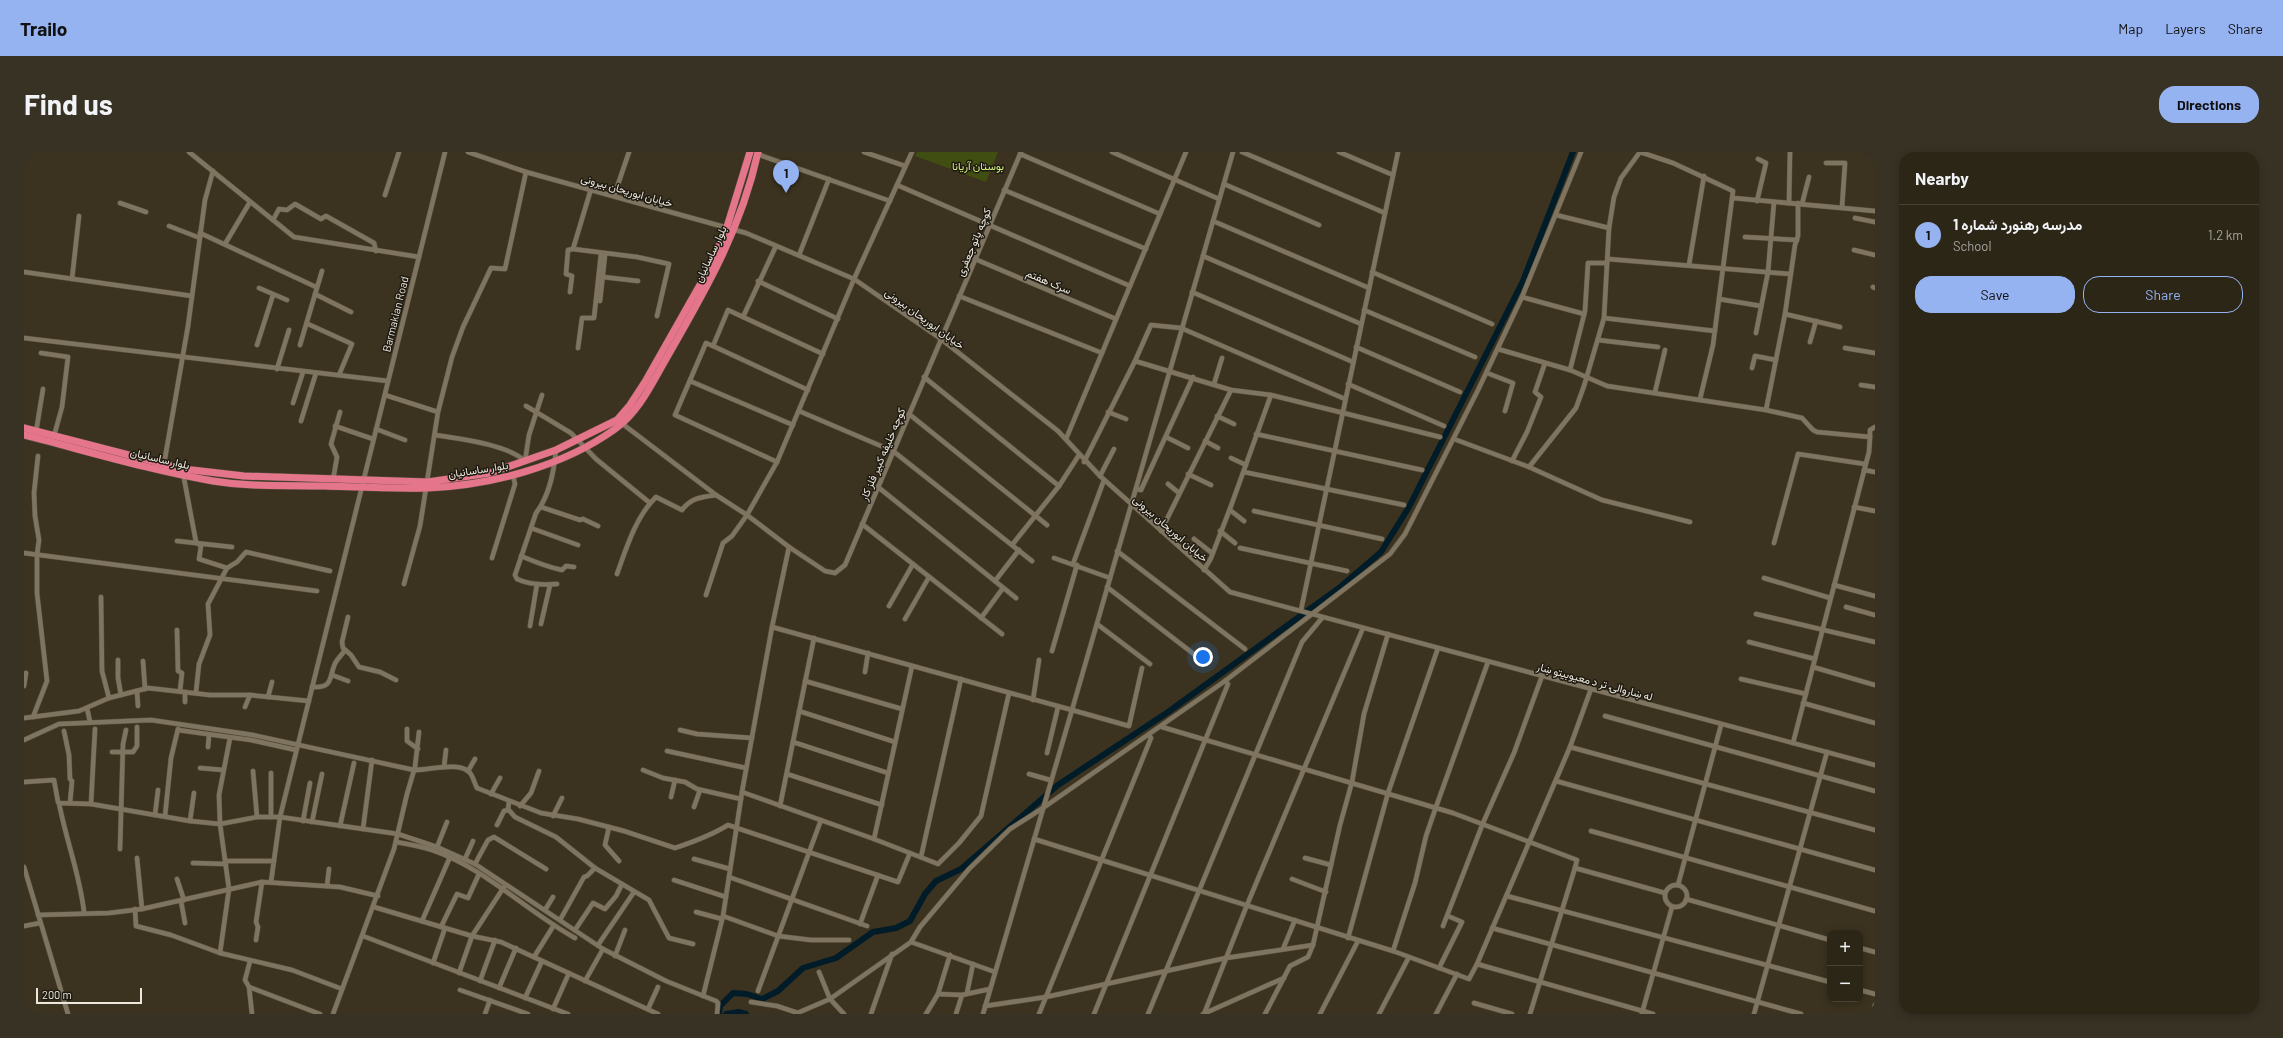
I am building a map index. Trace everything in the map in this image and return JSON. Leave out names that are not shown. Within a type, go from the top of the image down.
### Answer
[{"type":"highway","name":"بلوار ساسانیان","points":[[24,435],[183,472],[217,482],[259,484],[427,485],[513,475],[555,460],[584,447],[620,422],[645,382],[731,228],[755,153]]},
{"type":"highway","name":"بلوار ساسانیان","points":[[427,485],[490,473],[556,450],[620,422]]},
{"type":"highway","name":"بلوار ساسانیان","points":[[24,428],[164,464],[183,472],[333,480],[361,484]]},
{"type":"street","points":[[189,152],[294,237],[419,257]]},
{"type":"street","points":[[385,195],[399,152]]},
{"type":"street","name":"Barmakian Road","points":[[271,882],[278,825],[361,484],[385,395],[445,152]]},
{"type":"street","name":"خیابان ابوریحان بیرونی","points":[[468,152],[526,172],[731,228],[854,279],[941,339],[1058,431],[1084,462],[1230,592],[1312,613]]},
{"type":"street","points":[[614,196],[629,152]]},
{"type":"street","points":[[864,152],[906,166]]},
{"type":"street","points":[[706,595],[723,543],[732,536],[747,515],[777,462],[854,279],[912,152]]},
{"type":"street","points":[[1112,152],[1219,200]]},
{"type":"street","points":[[1066,440],[1186,152]]},
{"type":"street","points":[[983,1014],[1117,551],[1132,506],[1169,370],[1233,152]]},
{"type":"street","points":[[1242,152],[1385,213]]},
{"type":"street","points":[[1339,152],[1393,175]]},
{"type":"street","points":[[1303,611],[1310,563],[1398,152]]},
{"type":"street","points":[[751,1002],[777,1006],[797,1013],[830,999],[911,942],[920,927],[969,869],[1010,829],[1162,727],[1225,681],[1390,554],[1405,534],[1487,373],[1522,297],[1581,152]]},
{"type":"street","points":[[1529,467],[1576,408],[1604,318],[1609,228],[1616,191],[1622,178],[1640,152],[1704,176],[1732,191],[1733,198],[1715,331],[1700,399]]},
{"type":"street","points":[[1789,203],[1790,152]]},
{"type":"street","points":[[755,153],[890,201]]},
{"type":"street","points":[[1021,153],[1160,214]]},
{"type":"street","name":"کوچه پاتو جعفری","points":[[941,339],[1021,153]]},
{"type":"street","points":[[1757,201],[1766,163],[1758,159]]},
{"type":"street","points":[[1826,163],[1845,164],[1842,207]]},
{"type":"street","points":[[164,464],[192,296],[205,200],[213,171]]},
{"type":"street","points":[[404,584],[412,559],[427,485],[438,412],[452,357],[463,327],[491,268],[505,269],[526,172]]},
{"type":"street","points":[[1689,265],[1704,176]]},
{"type":"street","points":[[1766,410],[1786,314],[1790,274],[1797,240],[1800,203],[1808,177]]},
{"type":"street","points":[[799,255],[829,180]]},
{"type":"street","points":[[1224,184],[1319,225]]},
{"type":"street","points":[[897,185],[990,224],[1130,286]]},
{"type":"street","points":[[573,249],[574,239],[591,189]]},
{"type":"street","points":[[1004,190],[1146,249]]},
{"type":"street","points":[[1733,198],[1875,211]]},
{"type":"street","points":[[226,244],[250,202]]},
{"type":"street","points":[[1756,333],[1768,272],[1774,202]]},
{"type":"street","points":[[120,203],[146,212]]},
{"type":"street","points":[[273,220],[279,209],[287,210],[295,204],[321,219],[326,216],[374,244],[376,251]]},
{"type":"street","points":[[1556,215],[1609,228]]},
{"type":"street","points":[[72,279],[79,216]]},
{"type":"street","points":[[1855,218],[1875,222]]},
{"type":"street","points":[[1213,221],[1369,288]]},
{"type":"street","points":[[169,226],[226,244],[316,287]]},
{"type":"street","points":[[1744,237],[1797,240]]},
{"type":"street","points":[[743,317],[758,281],[776,246]]},
{"type":"street","points":[[570,292],[572,276],[566,274],[568,250],[573,249],[603,254],[637,257],[669,264],[657,316]]},
{"type":"street","points":[[1854,250],[1875,255]]},
{"type":"street","points":[[600,301],[603,277],[603,254]]},
{"type":"street","points":[[578,348],[582,318],[594,318],[603,254]]},
{"type":"street","points":[[1203,256],[1361,324]]},
{"type":"street","name":"سرک هفتم","points":[[975,259],[1116,319]]},
{"type":"street","points":[[1570,370],[1584,314],[1588,263],[1607,261],[1689,265],[1790,274]]},
{"type":"street","points":[[300,345],[308,324],[316,287],[322,271]]},
{"type":"street","points":[[24,272],[192,296]]},
{"type":"street","points":[[1372,272],[1492,324]]},
{"type":"street","points":[[603,277],[638,281]]},
{"type":"street","points":[[758,281],[838,319]]},
{"type":"street","points":[[259,288],[287,300]]},
{"type":"street","points":[[1192,292],[1353,362]]},
{"type":"street","points":[[315,294],[351,312]]},
{"type":"street","points":[[257,344],[273,295]]},
{"type":"street","points":[[959,296],[1102,353]]},
{"type":"street","points":[[1522,297],[1584,314]]},
{"type":"street","points":[[1719,299],[1761,306]]},
{"type":"street","points":[[713,346],[728,310],[823,354]]},
{"type":"street","points":[[1364,310],[1475,357]]},
{"type":"street","points":[[1786,314],[1840,327]]},
{"type":"street","points":[[1604,318],[1715,331]]},
{"type":"street","points":[[1810,342],[1816,321]]},
{"type":"street","points":[[308,324],[352,344],[339,375]]},
{"type":"street","points":[[1084,462],[1135,361],[1150,325],[1182,328],[1345,398]]},
{"type":"street","points":[[277,369],[289,330]]},
{"type":"street","points":[[24,338],[388,381]]},
{"type":"street","name":"کوچه خلیفه کبیر فلز کار","points":[[789,547],[825,571],[835,574],[845,565],[941,339]]},
{"type":"street","points":[[1598,340],[1658,348]]},
{"type":"street","points":[[777,462],[675,415],[706,343],[808,390]]},
{"type":"street","points":[[1356,347],[1460,392]]},
{"type":"street","points":[[1845,348],[1875,353]]},
{"type":"street","points":[[1498,349],[1570,370],[1607,386],[1655,392],[1766,410],[1802,418],[1813,430],[1817,432],[1870,437]]},
{"type":"street","points":[[1655,392],[1665,350]]},
{"type":"street","points":[[41,353],[68,357],[62,408],[54,436]]},
{"type":"street","points":[[1752,368],[1755,356],[1776,360]]},
{"type":"street","points":[[1214,384],[1222,358]]},
{"type":"street","points":[[1135,361],[1194,377],[1231,390],[1271,395],[1440,437]]},
{"type":"street","points":[[1512,461],[1527,432],[1541,397],[1535,392],[1545,363]]},
{"type":"street","points":[[293,403],[302,372]]},
{"type":"street","points":[[301,421],[316,373]]},
{"type":"street","points":[[1487,373],[1513,383],[1505,411]]},
{"type":"street","points":[[924,377],[1059,486]]},
{"type":"street","points":[[1136,489],[1141,490],[1194,377]]},
{"type":"street","points":[[690,381],[793,425]]},
{"type":"street","points":[[1348,384],[1444,426]]},
{"type":"street","points":[[1861,385],[1875,387]]},
{"type":"street","points":[[36,432],[43,389]]},
{"type":"street","points":[[1161,531],[1231,390]]},
{"type":"street","points":[[385,395],[438,412]]},
{"type":"street","points":[[435,435],[472,442],[515,454],[526,461],[527,442],[542,395]]},
{"type":"street","points":[[1204,570],[1230,510],[1271,395]]},
{"type":"street","points":[[526,406],[571,433],[584,447],[650,503]]},
{"type":"street","points":[[798,411],[880,446]]},
{"type":"street","points":[[333,480],[337,457],[331,444],[340,412]]},
{"type":"street","points":[[1108,412],[1126,419]]},
{"type":"street","points":[[909,414],[1047,525]]},
{"type":"street","points":[[1217,416],[1234,424]]},
{"type":"street","points":[[620,422],[716,495],[747,515],[789,547],[772,627],[746,768],[723,918],[703,996]]},
{"type":"street","points":[[335,426],[373,439]]},
{"type":"street","points":[[1793,743],[1871,444],[1870,430],[1875,427]]},
{"type":"street","points":[[376,429],[404,440]]},
{"type":"street","points":[[1256,434],[1422,470]]},
{"type":"street","points":[[1166,437],[1188,448]]},
{"type":"street","points":[[1454,439],[1529,467],[1602,500],[1690,522]]},
{"type":"street","points":[[1205,441],[1218,448]]},
{"type":"street","points":[[1100,476],[1114,449]]},
{"type":"street","points":[[556,450],[556,468],[531,528],[517,567],[517,579],[537,584],[557,584]]},
{"type":"street","points":[[893,451],[1032,560]]},
{"type":"street","points":[[1774,543],[1798,454],[1864,467],[1875,472]]},
{"type":"street","points":[[1012,545],[1059,486],[1079,455]]},
{"type":"street","points":[[33,717],[47,681],[38,607],[36,555],[39,540],[35,516],[34,493],[38,456]]},
{"type":"street","points":[[1231,458],[1246,465]]},
{"type":"street","points":[[183,472],[196,542],[201,546],[199,559],[227,568]]},
{"type":"street","points":[[1244,472],[1404,505]]},
{"type":"street","points":[[1188,474],[1211,485]]},
{"type":"street","points":[[492,558],[515,484],[513,475]]},
{"type":"street","points":[[1052,650],[1075,565],[1104,480]]},
{"type":"street","points":[[1168,484],[1179,493]]},
{"type":"street","points":[[878,487],[1016,598]]},
{"type":"street","points":[[617,574],[625,551],[650,503],[656,497],[682,510],[688,502],[700,497],[716,495]]},
{"type":"street","points":[[541,507],[580,520],[583,519],[598,526]]},
{"type":"street","points":[[1854,507],[1875,511]]},
{"type":"street","points":[[1230,510],[1244,521]]},
{"type":"street","points":[[1254,511],[1382,539]]},
{"type":"street","points":[[862,524],[1002,634]]},
{"type":"street","points":[[531,528],[578,546]]},
{"type":"street","points":[[1220,531],[1235,543]]},
{"type":"street","points":[[1194,539],[1212,553]]},
{"type":"street","points":[[177,541],[232,547]]},
{"type":"street","points":[[1240,548],[1347,571]]},
{"type":"street","points":[[995,581],[1019,550]]},
{"type":"street","points":[[1117,551],[1246,649]]},
{"type":"street","points":[[196,692],[199,664],[210,635],[208,604],[227,568],[237,562],[246,552],[330,571]]},
{"type":"street","points":[[24,553],[317,591]]},
{"type":"street","points":[[521,556],[537,564],[550,568],[562,570],[566,566],[574,567]]},
{"type":"street","points":[[1054,558],[1110,578]]},
{"type":"street","points":[[889,606],[913,564]]},
{"type":"street","points":[[905,619],[929,577]]},
{"type":"street","points":[[1764,578],[1830,598]]},
{"type":"street","points":[[530,626],[537,584]]},
{"type":"street","points":[[541,624],[550,585]]},
{"type":"street","points":[[1834,585],[1875,596]]},
{"type":"street","points":[[1107,587],[1195,655]]},
{"type":"street","points":[[981,618],[1003,588]]},
{"type":"street","points":[[101,597],[102,671],[108,698]]},
{"type":"street","points":[[1846,607],[1875,615]]},
{"type":"street","name":"له ښاروالۍ تر د معیوبیتو ښار","points":[[1312,613],[1322,618],[1388,634],[1721,725],[1875,765]]},
{"type":"street","points":[[1756,614],[1875,642]]},
{"type":"street","points":[[348,617],[342,642],[345,650],[351,655],[359,667],[380,672],[396,680]]},
{"type":"street","points":[[1148,1014],[1164,972],[1302,642],[1322,618]]},
{"type":"street","points":[[1097,624],[1150,664]]},
{"type":"street","points":[[772,627],[1129,726],[1142,668]]},
{"type":"street","points":[[1204,1014],[1247,905],[1363,628]]},
{"type":"street","points":[[177,630],[178,671],[182,673],[185,702]]},
{"type":"street","points":[[1265,1014],[1290,966],[1308,957],[1313,945],[1352,782],[1364,714],[1388,634]]},
{"type":"street","points":[[780,806],[814,638]]},
{"type":"street","points":[[1749,642],[1815,659]]},
{"type":"street","points":[[1348,938],[1388,793],[1438,648]]},
{"type":"street","points":[[312,687],[325,686],[332,675],[334,666],[345,650]]},
{"type":"street","points":[[865,672],[868,654]]},
{"type":"street","points":[[118,660],[118,678],[121,695]]},
{"type":"street","points":[[1034,700],[1039,660]]},
{"type":"street","points":[[143,661],[146,688]]},
{"type":"street","points":[[1392,951],[1416,883],[1426,836],[1488,662]]},
{"type":"street","points":[[874,839],[912,666]]},
{"type":"street","points":[[1813,667],[1875,685]]},
{"type":"street","points":[[24,686],[26,673]]},
{"type":"street","points":[[332,675],[348,680]]},
{"type":"street","points":[[1443,926],[1483,823],[1514,753],[1542,676]]},
{"type":"street","points":[[921,857],[961,679]]},
{"type":"street","points":[[1741,679],[1806,694]]},
{"type":"street","points":[[805,681],[902,709]]},
{"type":"street","points":[[1094,1014],[1149,874],[1206,740],[1228,684],[1225,681]]},
{"type":"street","points":[[268,697],[272,682]]},
{"type":"street","points":[[24,718],[80,711],[108,698],[146,688],[196,692],[210,695],[250,695],[309,702]]},
{"type":"street","points":[[1034,839],[1318,927],[1471,979],[1556,781],[1591,689]]},
{"type":"street","points":[[137,691],[138,706]]},
{"type":"street","points":[[742,792],[874,839],[938,864],[959,843],[981,816],[1009,693]]},
{"type":"street","points":[[245,707],[250,695]]},
{"type":"street","points":[[1803,703],[1875,723]]},
{"type":"street","points":[[1047,753],[1058,706]]},
{"type":"street","points":[[87,708],[90,722]]},
{"type":"street","points":[[799,712],[895,742]]},
{"type":"street","points":[[1605,716],[1875,791]]},
{"type":"street","points":[[24,740],[59,724],[145,720],[209,735],[263,742],[296,750]]},
{"type":"street","points":[[1678,885],[1721,725]]},
{"type":"street","points":[[112,752],[133,752],[137,746],[137,727]]},
{"type":"street","points":[[1162,727],[1303,770],[1352,782],[1436,807],[1483,823],[1577,860],[1560,909],[1530,1014]]},
{"type":"street","points":[[178,728],[253,735],[414,770],[459,767],[468,771],[477,788],[509,802],[553,816],[578,819],[609,827],[675,848],[706,835],[712,835],[728,825],[898,882],[910,853]]},
{"type":"street","points":[[165,816],[171,758],[178,728]]},
{"type":"street","points":[[91,804],[95,729]]},
{"type":"street","points":[[407,729],[407,741],[418,748]]},
{"type":"street","points":[[120,849],[120,810],[124,752],[123,744],[126,730]]},
{"type":"street","points":[[680,730],[697,734],[752,738]]},
{"type":"street","points":[[64,732],[69,755],[70,779],[72,781],[70,803]]},
{"type":"street","points":[[333,1014],[374,907],[396,842],[414,770],[420,732]]},
{"type":"street","points":[[208,747],[209,735]]},
{"type":"street","points":[[1039,1014],[1151,738],[1149,735]]},
{"type":"street","points":[[220,953],[229,889],[220,824],[219,795],[230,738]]},
{"type":"street","points":[[793,742],[888,773]]},
{"type":"street","points":[[1570,747],[1875,830]]},
{"type":"street","points":[[444,767],[446,750]]},
{"type":"street","points":[[667,751],[746,768]]},
{"type":"street","points":[[1754,1014],[1827,752]]},
{"type":"street","points":[[468,771],[475,759]]},
{"type":"street","points":[[363,829],[370,766],[372,760]]},
{"type":"street","points":[[340,826],[354,763]]},
{"type":"street","points":[[200,768],[223,770]]},
{"type":"street","points":[[644,770],[700,790],[741,798]]},
{"type":"street","points":[[252,771],[258,817]]},
{"type":"street","points":[[520,806],[532,790],[539,771]]},
{"type":"street","points":[[271,772],[271,817]]},
{"type":"street","points":[[312,822],[322,774]]},
{"type":"street","points":[[787,774],[882,805]]},
{"type":"street","points":[[1029,774],[1050,780]]},
{"type":"street","points":[[492,794],[500,778]]},
{"type":"street","points":[[24,782],[54,780],[65,836],[79,879],[84,912]]},
{"type":"street","points":[[671,797],[675,780]]},
{"type":"street","points":[[1556,781],[1875,870]]},
{"type":"street","points":[[303,821],[310,783]]},
{"type":"street","points":[[156,815],[158,790]]},
{"type":"street","points":[[694,808],[700,790]]},
{"type":"street","points":[[190,821],[194,794]]},
{"type":"street","points":[[553,816],[562,798]]},
{"type":"street","points":[[508,810],[509,802]]},
{"type":"street","points":[[59,803],[91,804],[190,821],[220,824],[258,817],[280,817],[398,834],[437,847],[465,859],[554,925],[575,938]]},
{"type":"street","points":[[496,825],[504,811],[508,810]]},
{"type":"street","points":[[508,810],[515,816],[556,837],[595,868],[651,902],[669,938],[693,944]]},
{"type":"street","points":[[758,991],[821,820]]},
{"type":"street","points":[[437,847],[448,822]]},
{"type":"street","points":[[609,827],[605,845],[619,861]]},
{"type":"street","points":[[1591,831],[1685,859],[1875,911]]},
{"type":"street","points":[[472,865],[488,840],[494,837],[546,869]]},
{"type":"street","points":[[465,859],[473,841]]},
{"type":"street","points":[[396,842],[432,850],[472,865],[479,874],[545,910],[614,956],[666,981],[717,1002],[717,1014]]},
{"type":"street","points":[[422,921],[450,857]]},
{"type":"street","points":[[137,858],[142,909]]},
{"type":"street","points":[[1305,858],[1331,865]]},
{"type":"street","points":[[694,859],[730,869]]},
{"type":"street","points":[[193,863],[274,862]]},
{"type":"street","points":[[24,867],[68,1014]]},
{"type":"street","points":[[327,886],[328,868]]},
{"type":"street","points":[[560,920],[584,877],[595,868]]},
{"type":"street","points":[[1575,868],[1665,893]]},
{"type":"street","points":[[433,963],[443,927],[457,894],[468,898],[479,874]]},
{"type":"street","points":[[860,924],[878,875]]},
{"type":"street","points":[[729,878],[867,926]]},
{"type":"street","points":[[177,879],[183,901],[185,923]]},
{"type":"street","points":[[1292,879],[1326,892]]},
{"type":"street","points":[[674,880],[726,897]]},
{"type":"street","points":[[38,915],[84,912],[109,913],[142,909],[262,882],[352,889],[378,896]]},
{"type":"street","points":[[256,940],[258,927],[256,922],[262,882]]},
{"type":"street","points":[[575,930],[593,903],[604,909],[616,896],[622,884]]},
{"type":"street","points":[[1678,885],[1684,890],[1686,899],[1681,906],[1672,907],[1666,902],[1665,893],[1671,886],[1678,885]]},
{"type":"street","points":[[459,973],[472,936],[504,887]]},
{"type":"street","points":[[598,945],[634,892]]},
{"type":"street","points":[[1507,896],[1663,936],[1767,966],[1827,981]]},
{"type":"street","points":[[545,910],[553,897]]},
{"type":"street","points":[[1686,899],[1827,939]]},
{"type":"street","points":[[374,907],[472,936],[495,940],[516,948],[658,1014]]},
{"type":"street","points":[[1642,1013],[1672,907]]},
{"type":"street","points":[[135,909],[136,926],[171,935],[220,953],[292,970],[342,989]]},
{"type":"street","points":[[696,912],[723,918],[778,936],[811,940],[850,940]]},
{"type":"street","points":[[1439,968],[1462,922],[1448,916]]},
{"type":"street","points":[[1283,949],[1295,920]]},
{"type":"street","points":[[24,926],[40,922]]},
{"type":"street","points":[[534,957],[554,925]]},
{"type":"street","points":[[1492,928],[1800,1014]]},
{"type":"street","points":[[614,956],[625,930]]},
{"type":"street","points":[[363,936],[568,1014]]},
{"type":"street","points":[[480,981],[495,940]]},
{"type":"street","points":[[1320,1014],[1358,941]]},
{"type":"street","points":[[911,942],[995,972]]},
{"type":"street","points":[[985,1006],[1046,997],[1226,958],[1313,945]]},
{"type":"street","points":[[499,988],[516,948]]},
{"type":"street","points":[[586,981],[603,949]]},
{"type":"street","points":[[1863,949],[1875,952]]},
{"type":"street","points":[[871,1014],[892,954]]},
{"type":"street","points":[[926,1014],[938,994],[950,955]]},
{"type":"street","points":[[1379,1014],[1409,957]]},
{"type":"street","points":[[250,961],[245,980],[249,987],[252,1014]]},
{"type":"street","points":[[525,998],[542,961]]},
{"type":"street","points":[[967,993],[973,964]]},
{"type":"street","points":[[1477,964],[1642,1013],[1653,1014]]},
{"type":"street","points":[[819,972],[830,999],[844,1014]]},
{"type":"street","points":[[553,1008],[569,973]]},
{"type":"street","points":[[1436,1014],[1457,974]]},
{"type":"street","points":[[1204,1014],[1284,978]]},
{"type":"street","points":[[249,987],[320,1014]]},
{"type":"street","points":[[648,1009],[658,987]]},
{"type":"street","points":[[938,994],[962,995],[990,988]]},
{"type":"street","points":[[460,990],[528,1014]]},
{"type":"street","points":[[1863,991],[1875,994]]},
{"type":"street","points":[[956,1014],[962,995]]},
{"type":"street","points":[[485,1014],[490,1000]]},
{"type":"street","points":[[1474,1003],[1512,1014]]},
{"type":"street","points":[[1873,1014],[1875,1005]]},
{"type":"green space","name":"بوستان آریانا","points":[[917,152],[998,152],[986,182],[915,156]]},
{"type":"waterway","points":[[719,1013],[720,1006],[733,993],[747,994],[762,999],[778,991],[803,968],[836,958],[873,932],[896,928],[910,921],[925,894],[936,881],[961,869],[1058,785],[1168,712],[1339,588],[1381,552],[1409,507],[1523,281],[1573,152]]},
{"type":"waterway","points":[[726,1014],[739,1012],[746,1014]]},
{"type":"place","name":"مدرسه رهنورد شماره 1","points":[[786,193]]}]
